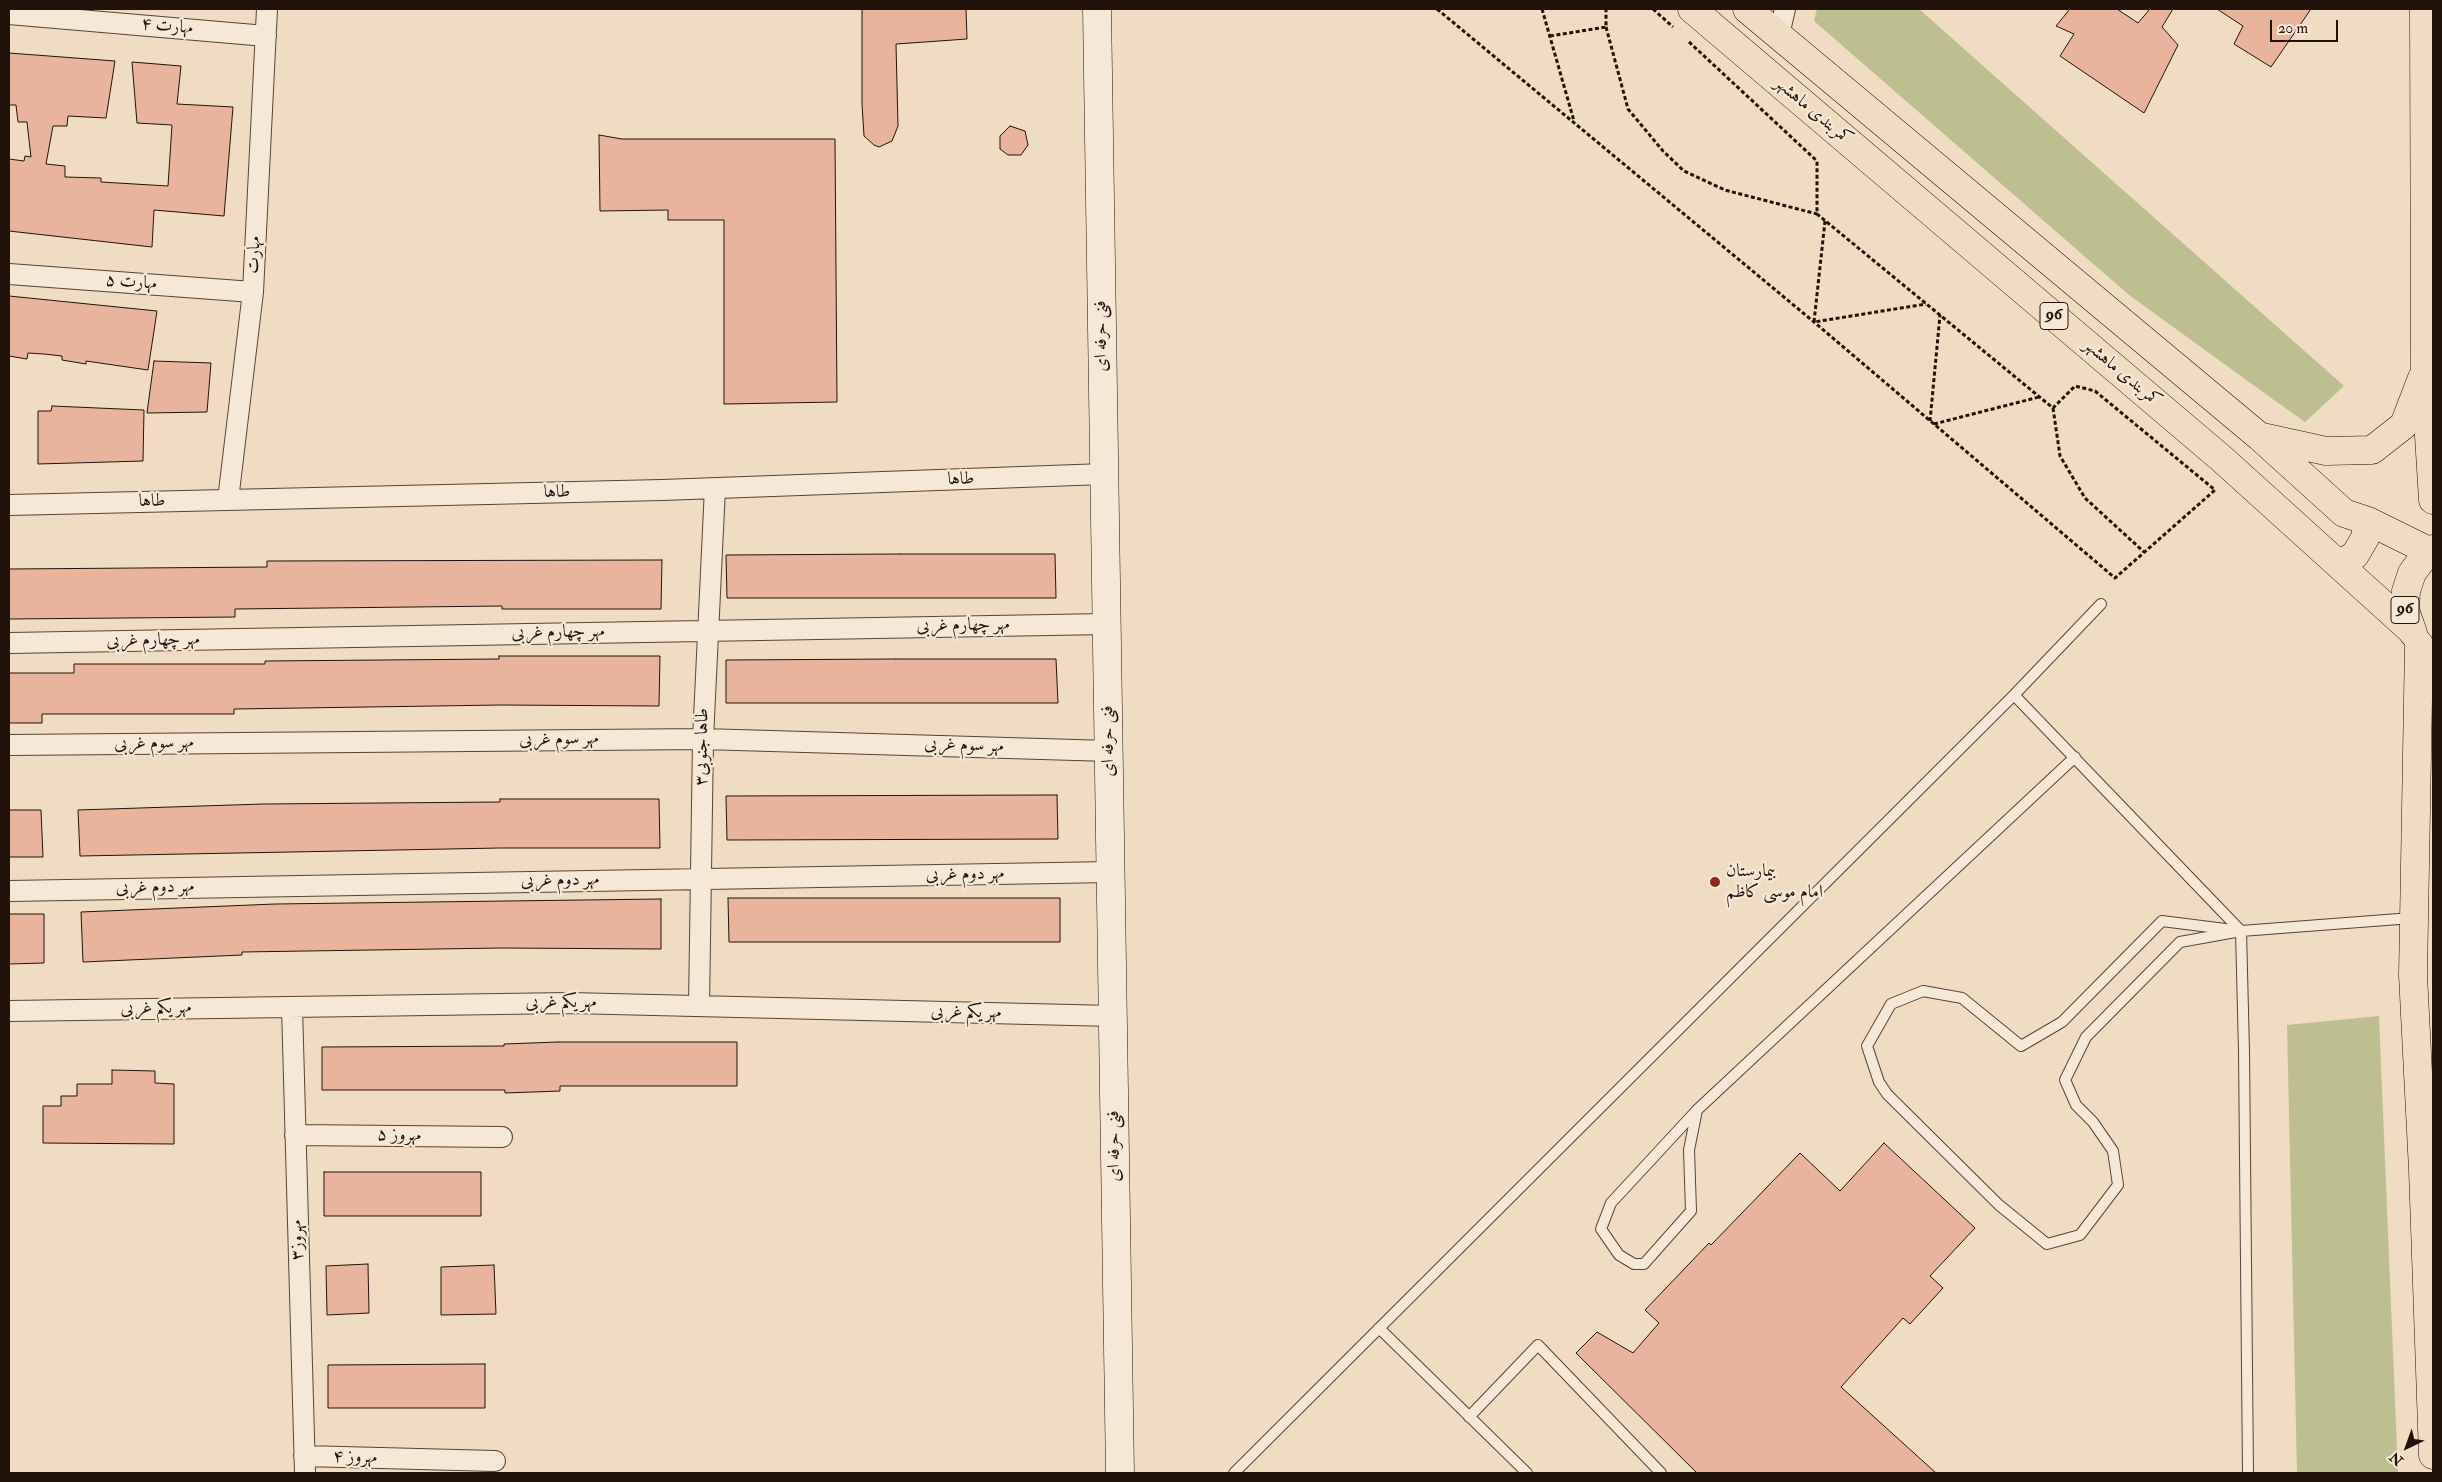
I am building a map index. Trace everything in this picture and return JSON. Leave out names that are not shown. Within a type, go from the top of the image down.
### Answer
[{"type":"main road","name":"کمربندی ماهشهر","points":[[1747,9],[2260,437]]},
{"type":"main road","points":[[2424,9],[2425,372],[2432,486]]},
{"type":"main road","name":"کمربندی ماهشهر","points":[[1683,19],[2222,458],[2340,564],[2421,643]]},
{"type":"main road","points":[[2260,437],[2326,451],[2372,450],[2404,425],[2425,372]]},
{"type":"main road","name":"96","points":[[2260,437],[2344,513],[2368,521],[2432,550],[2423,558],[2412,573],[2406,591],[2405,610],[2421,643],[2416,775],[2413,975],[2423,1170],[2433,1454]]},
{"type":"main road","points":[[2340,564],[2355,555],[2365,538],[2368,521]]},
{"type":"main road","points":[[2416,775],[2433,751]]},
{"type":"street","name":"مهارت","points":[[228,500],[253,292],[268,9]]},
{"type":"street","name":"فنی حرفه ای","points":[[1097,9],[1120,1473]]},
{"type":"street","points":[[1779,35],[1785,9]]},
{"type":"street","name":"مهارت ۴","points":[[9,14],[266,36]]},
{"type":"street","name":"مهارت ۵","points":[[9,274],[253,292]]},
{"type":"street","name":"طاها","points":[[9,505],[716,488],[1104,474]]},
{"type":"street","name":"طاها جنوبی۳","points":[[699,1006],[703,739],[716,488]]},
{"type":"street","name":"مهر چهارم غربی","points":[[9,644],[1107,624]]},
{"type":"street","name":"مهر سوم غربی","points":[[9,745],[703,739],[1109,750]]},
{"type":"street","name":"مهر دوم غربی","points":[[9,891],[1111,872]]},
{"type":"street","name":"مهر یکم غربی","points":[[9,1011],[570,1002],[1113,1016]]},
{"type":"street","name":"مهروز۳","points":[[292,1007],[304,1465]]},
{"type":"street","name":"مهروز ۵","points":[[295,1135],[502,1137]]},
{"type":"street","name":"مهروز ۴","points":[[304,1465],[495,1460]]},
{"type":"lane","points":[[1234,1473],[2014,695],[2101,604]]},
{"type":"lane","points":[[2014,695],[2241,931],[2248,1473]]},
{"type":"lane","points":[[1697,1110],[1689,1150],[1691,1211],[1644,1264],[1634,1264],[1618,1255],[1601,1229],[1612,1203],[1697,1110],[2075,757]]},
{"type":"lane","points":[[2241,931],[2162,921],[2062,1022],[2021,1046],[1962,998],[1923,991],[1891,1004],[1867,1046],[1879,1082],[1887,1094],[1999,1205],[2047,1244],[2080,1235],[2118,1185],[2113,1151],[2093,1122],[2076,1105],[2064,1080],[2086,1037],[2180,942],[2241,931],[2414,918]]},
{"type":"lane","points":[[1379,1328],[1526,1473]]},
{"type":"lane","points":[[1469,1417],[1538,1345],[1661,1473]]},
{"type":"path","points":[[1437,9],[1814,322],[2115,578],[2215,490],[2095,391],[2075,386],[2053,408]]},
{"type":"path","points":[[1542,9],[1575,123]]},
{"type":"path","points":[[1606,9],[1606,27],[1628,108],[1663,151],[1684,170],[1724,190],[1817,214],[2040,397],[2053,408],[2060,456],[2085,498],[2144,552]]},
{"type":"path","points":[[1653,9],[1683,19]]},
{"type":"path","points":[[1550,36],[1606,27]]},
{"type":"path","points":[[1682,35],[1817,161],[1817,214]]},
{"type":"path","points":[[1814,322],[1825,220]]},
{"type":"path","points":[[1814,322],[1927,304]]},
{"type":"path","points":[[1932,423],[1940,315]]},
{"type":"path","points":[[1932,423],[2040,397]]},
{"type":"green space","points":[[1817,9],[1919,9],[2344,386],[2305,422],[2274,400],[2129,295],[1814,21]]},
{"type":"green space","points":[[2379,1016],[2398,1473],[2297,1473],[2287,1025]]},
{"type":"building","points":[[862,9],[966,9],[967,39],[896,44],[898,126],[892,141],[879,147],[864,136]]},
{"type":"building","points":[[2070,9],[2117,9],[2138,23],[2150,9],[2173,9],[2162,27],[2178,45],[2144,113],[2060,56],[2074,34],[2056,26]]},
{"type":"building","points":[[2217,9],[2311,9],[2271,67],[2234,44],[2243,26]]},
{"type":"building","points":[[9,53],[115,61],[106,118],[68,116],[67,126],[53,126],[46,164],[65,166],[65,177],[101,178],[101,182],[168,186],[172,125],[137,123],[132,62],[181,66],[177,104],[233,107],[224,216],[154,210],[152,247],[9,231],[9,159],[24,161],[25,156],[31,157],[27,122],[18,122],[16,105],[9,105]]},
{"type":"building","points":[[1010,126],[1025,131],[1028,145],[1021,155],[1008,155],[1000,149],[1000,136]]},
{"type":"building","points":[[599,135],[622,139],[835,139],[837,402],[724,404],[724,220],[668,220],[668,210],[600,211]]},
{"type":"building","points":[[9,296],[157,311],[148,370],[86,361],[86,364],[62,360],[62,356],[44,354],[28,353],[27,359],[9,356]]},
{"type":"building","points":[[154,361],[211,363],[207,412],[147,413]]},
{"type":"building","points":[[52,406],[144,410],[143,461],[38,464],[38,411],[51,411]]},
{"type":"building","points":[[1055,554],[1056,598],[727,598],[726,555]]},
{"type":"building","points":[[662,560],[661,609],[502,609],[502,606],[235,609],[235,617],[9,619],[9,569],[267,567],[267,561]]},
{"type":"building","points":[[499,656],[660,656],[659,706],[500,705],[234,709],[234,714],[42,714],[42,723],[9,723],[9,673],[74,673],[74,664],[265,664],[265,661],[499,659]]},
{"type":"building","points":[[1056,659],[1058,703],[726,703],[726,660]]},
{"type":"building","points":[[1057,795],[1058,839],[727,840],[726,796]]},
{"type":"building","points":[[500,799],[659,799],[660,848],[500,848],[80,856],[78,810],[263,804],[500,802]]},
{"type":"building","points":[[9,810],[41,810],[43,857],[9,857]]},
{"type":"building","points":[[728,898],[1060,898],[1060,942],[729,942]]},
{"type":"building","points":[[661,899],[661,949],[501,948],[242,952],[242,955],[83,962],[81,912],[275,904]]},
{"type":"building","points":[[9,914],[44,914],[44,963],[9,964]]},
{"type":"building","points":[[558,1042],[737,1042],[737,1086],[560,1086],[560,1091],[505,1093],[505,1090],[322,1090],[322,1047],[504,1046],[504,1044]]},
{"type":"building","points":[[112,1070],[155,1071],[155,1083],[174,1084],[174,1144],[43,1143],[43,1106],[61,1106],[61,1096],[77,1096],[77,1084],[112,1084]]},
{"type":"building","points":[[1884,1143],[1975,1228],[1930,1276],[1943,1288],[1910,1324],[1903,1318],[1841,1387],[1936,1473],[1697,1473],[1576,1353],[1597,1332],[1633,1353],[1659,1323],[1645,1310],[1709,1243],[1711,1245],[1800,1153],[1840,1191]]},
{"type":"building","points":[[324,1172],[481,1172],[481,1216],[324,1216]]},
{"type":"building","points":[[368,1264],[369,1313],[327,1315],[326,1266]]},
{"type":"building","points":[[494,1265],[496,1314],[441,1315],[441,1267]]},
{"type":"building","points":[[485,1364],[485,1408],[328,1408],[328,1365]]},
{"type":"place","name":"بیمارستان امام موسی کاظم","points":[[1715,882]]}]
